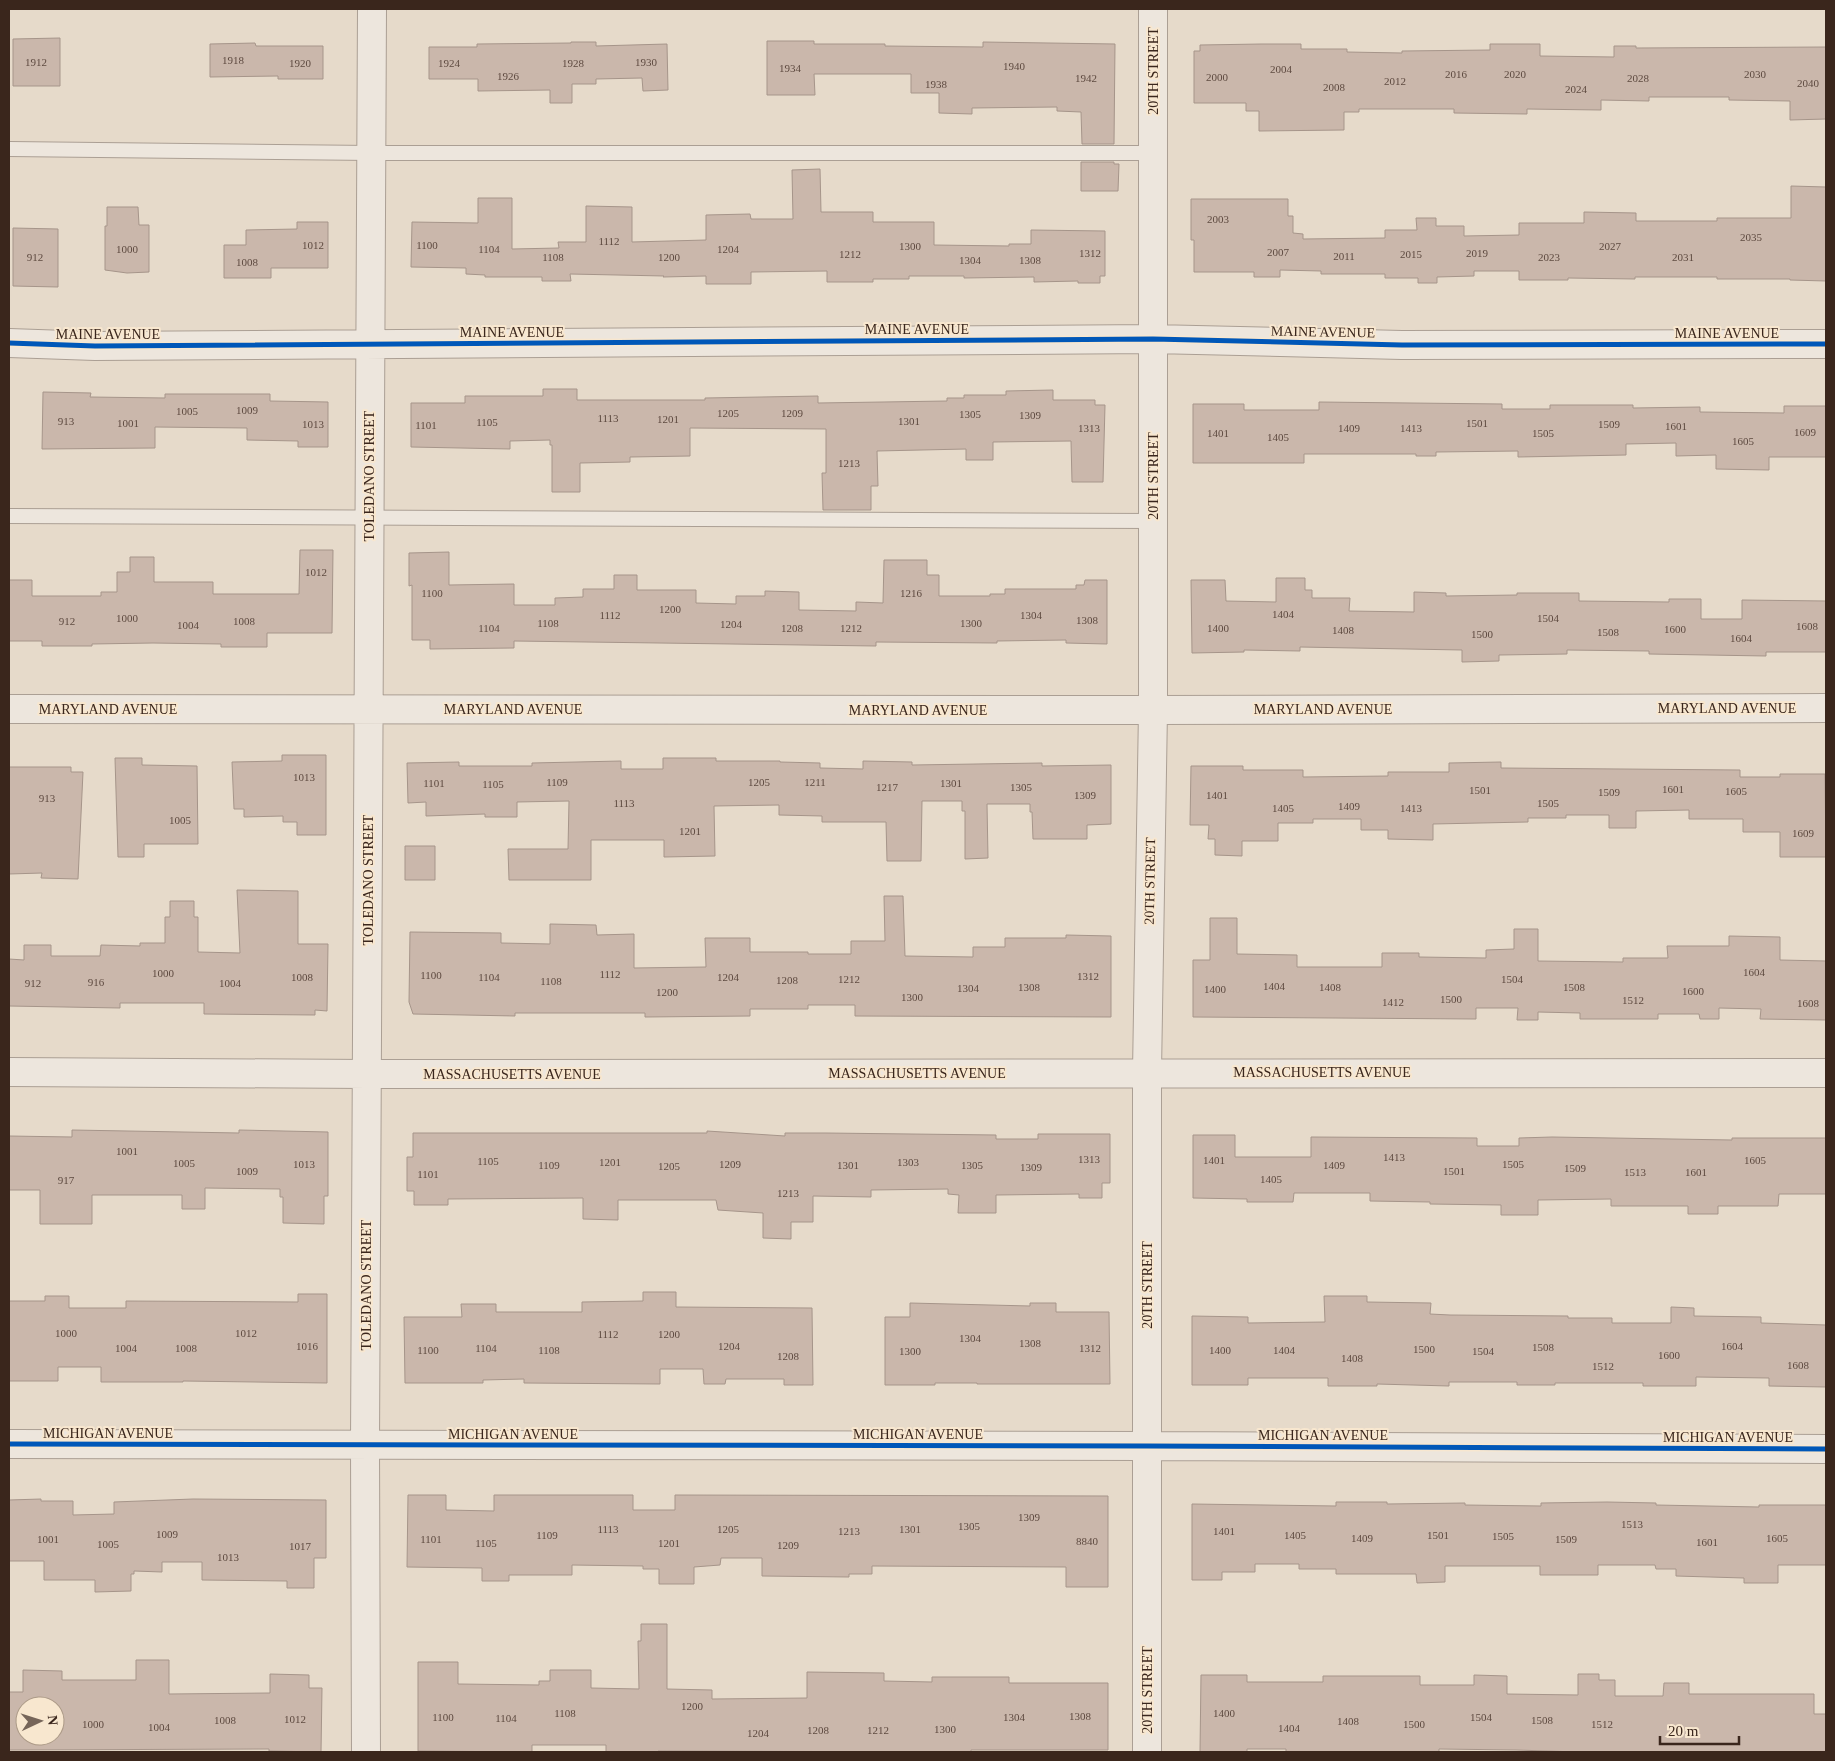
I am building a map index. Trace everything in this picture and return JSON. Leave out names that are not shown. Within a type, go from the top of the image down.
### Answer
[{"type":"street","name":"TOLEDANO STREET","points":[[366,1752],[365,1445],[372,9]]},
{"type":"street","name":"20TH STREET","points":[[1147,1752],[1147,1072],[1153,710],[1153,9]]},
{"type":"street","name":"MAINE AVENUE","points":[[9,343],[95,346],[1153,339],[1402,345],[1826,344]]},
{"type":"street","name":"MARYLAND AVENUE","points":[[9,709],[1153,710],[1826,708]]},
{"type":"street","name":"MASSACHUSETTS AVENUE","points":[[9,1072],[367,1074],[1826,1072]]},
{"type":"street","name":"MICHIGAN AVENUE","points":[[9,1444],[1826,1449]]},
{"type":"lane","points":[[9,149],[371,153],[1154,153]]},
{"type":"lane","points":[[9,516],[1153,521]]},
{"type":"building","points":[[60,38],[60,86],[13,86],[13,39]]},
{"type":"building","points":[[767,41],[814,41],[814,44],[885,44],[885,46],[983,47],[983,42],[1115,44],[1114,144],[1082,144],[1081,112],[1057,111],[1057,107],[972,108],[972,114],[939,113],[939,93],[911,93],[911,74],[814,74],[815,95],[767,95]]},
{"type":"building","points":[[596,42],[596,46],[667,44],[668,90],[643,91],[642,78],[596,79],[596,84],[572,84],[572,103],[550,103],[550,90],[478,91],[478,79],[429,79],[429,47],[477,47],[477,44]]},
{"type":"building","points":[[255,43],[256,46],[323,46],[323,79],[278,79],[278,76],[210,77],[210,44]]},
{"type":"building","points":[[1301,44],[1301,49],[1347,49],[1347,52],[1402,53],[1402,51],[1490,50],[1490,44],[1540,44],[1540,56],[1614,57],[1614,46],[1636,46],[1636,48],[1826,47],[1826,119],[1790,120],[1790,101],[1729,100],[1729,97],[1649,97],[1649,101],[1601,100],[1601,110],[1527,109],[1527,114],[1454,113],[1454,109],[1359,109],[1359,112],[1344,112],[1344,130],[1259,131],[1259,111],[1246,111],[1246,103],[1194,103],[1194,51],[1200,51],[1200,45]]},
{"type":"building","points":[[1081,162],[1114,162],[1114,164],[1119,164],[1118,191],[1081,191]]},
{"type":"building","points":[[820,169],[821,212],[873,212],[873,222],[934,222],[934,245],[1009,246],[1009,244],[1031,244],[1031,230],[1105,231],[1105,276],[1100,276],[1100,283],[1078,283],[1078,281],[1034,282],[1034,277],[964,278],[964,276],[909,276],[909,279],[873,279],[873,282],[827,282],[827,271],[751,272],[751,284],[706,284],[706,276],[663,277],[570,274],[571,281],[542,281],[542,277],[485,277],[485,275],[466,274],[466,268],[411,267],[412,222],[478,223],[478,198],[512,198],[512,249],[559,248],[558,242],[586,242],[586,206],[632,207],[632,242],[706,240],[706,215],[750,214],[751,219],[793,219],[792,170]]},
{"type":"building","points":[[1791,186],[1826,187],[1826,281],[1717,279],[1717,277],[1519,280],[1519,271],[1474,271],[1474,276],[1437,277],[1437,283],[1418,283],[1418,278],[1385,278],[1385,274],[1321,274],[1321,271],[1280,270],[1280,277],[1254,277],[1254,272],[1194,272],[1194,240],[1191,240],[1191,199],[1288,199],[1288,216],[1293,216],[1293,233],[1303,234],[1303,239],[1385,238],[1385,230],[1417,230],[1416,218],[1436,218],[1436,226],[1464,226],[1464,236],[1519,235],[1519,223],[1584,223],[1584,212],[1636,213],[1636,221],[1717,221],[1717,218],[1791,218]]},
{"type":"building","points":[[107,207],[138,207],[139,225],[149,225],[149,272],[127,273],[105,270]]},
{"type":"building","points":[[297,222],[328,222],[328,268],[271,268],[271,278],[224,278],[224,245],[246,245],[246,230],[297,229]]},
{"type":"building","points":[[13,228],[58,229],[58,287],[13,286]]},
{"type":"building","points":[[543,389],[577,389],[577,400],[705,400],[705,398],[818,396],[818,403],[947,401],[947,398],[964,398],[964,395],[1006,395],[1006,391],[1053,390],[1053,400],[1095,400],[1095,405],[1105,405],[1103,482],[1072,482],[1071,441],[993,442],[993,460],[966,460],[966,449],[877,451],[878,486],[871,486],[871,510],[823,510],[822,473],[826,473],[826,429],[690,428],[690,456],[630,457],[630,462],[580,463],[580,492],[552,492],[552,445],[550,445],[550,440],[510,441],[510,449],[411,447],[411,403],[465,403],[465,396],[543,396]]},
{"type":"building","points":[[43,392],[91,393],[90,397],[165,398],[165,394],[270,394],[270,401],[328,402],[328,447],[298,447],[298,441],[247,440],[247,428],[155,427],[155,448],[42,449]]},
{"type":"building","points":[[1319,402],[1502,404],[1502,409],[1550,409],[1550,405],[1633,405],[1633,408],[1700,407],[1700,412],[1784,413],[1784,406],[1826,406],[1826,457],[1769,457],[1769,470],[1716,469],[1716,455],[1676,456],[1676,443],[1626,444],[1626,455],[1518,457],[1518,451],[1436,452],[1436,456],[1416,456],[1416,454],[1304,454],[1304,463],[1193,463],[1193,404],[1244,404],[1244,410],[1319,410]]},
{"type":"building","points":[[300,550],[333,550],[332,633],[267,633],[267,647],[221,647],[221,644],[153,643],[42,646],[42,641],[9,641],[9,580],[32,580],[32,596],[101,596],[101,592],[117,592],[117,572],[130,572],[130,557],[154,557],[154,582],[213,582],[213,594],[299,594]]},
{"type":"building","points":[[449,552],[449,585],[514,584],[514,605],[555,605],[555,598],[583,597],[583,589],[614,589],[614,575],[637,575],[637,590],[696,590],[696,603],[736,604],[736,596],[765,596],[765,591],[799,592],[799,610],[856,611],[856,602],[883,603],[884,560],[927,560],[927,575],[939,575],[939,596],[990,596],[990,594],[1005,594],[1005,589],[1076,589],[1076,585],[1084,585],[1085,580],[1107,580],[1107,644],[1066,643],[1066,640],[997,641],[997,643],[876,642],[876,646],[514,641],[514,648],[430,649],[430,640],[412,640],[412,585],[409,586],[409,553]]},
{"type":"building","points":[[1276,578],[1305,578],[1305,590],[1312,590],[1312,598],[1350,598],[1349,611],[1414,612],[1414,592],[1446,593],[1446,596],[1579,593],[1579,601],[1669,602],[1669,599],[1701,599],[1701,619],[1742,619],[1742,600],[1826,601],[1826,652],[1766,652],[1766,656],[1649,654],[1649,651],[1567,650],[1567,654],[1499,655],[1499,661],[1462,662],[1462,650],[1300,647],[1300,651],[1244,650],[1244,652],[1192,653],[1191,580],[1225,580],[1226,601],[1276,602]]},
{"type":"building","points":[[282,755],[326,755],[326,835],[297,835],[297,822],[283,822],[283,816],[244,817],[244,809],[234,809],[232,762],[282,761]]},
{"type":"building","points":[[115,758],[142,758],[142,765],[197,766],[198,844],[144,844],[144,857],[118,857]]},
{"type":"building","points":[[663,758],[716,758],[716,761],[820,763],[820,768],[863,769],[863,761],[912,762],[912,765],[1042,763],[1042,766],[1111,765],[1111,824],[1087,825],[1087,839],[1033,839],[1030,804],[987,804],[988,858],[965,859],[965,811],[962,811],[962,801],[922,801],[921,861],[887,861],[886,822],[822,822],[822,816],[779,815],[779,805],[714,806],[715,856],[664,857],[664,840],[591,840],[591,880],[509,880],[508,849],[568,849],[569,801],[517,802],[517,817],[485,817],[485,814],[426,816],[426,802],[408,803],[407,763],[459,762],[459,766],[532,766],[532,763],[621,761],[621,769],[663,769]]},
{"type":"building","points":[[1501,762],[1501,768],[1740,770],[1740,777],[1780,777],[1780,774],[1825,774],[1826,857],[1780,857],[1780,832],[1743,832],[1743,819],[1689,819],[1689,810],[1636,811],[1636,828],[1609,828],[1609,815],[1566,815],[1566,818],[1528,818],[1528,822],[1433,824],[1433,840],[1388,839],[1388,830],[1361,830],[1361,819],[1313,819],[1313,823],[1278,823],[1278,841],[1242,841],[1242,856],[1215,855],[1215,839],[1208,839],[1209,825],[1190,825],[1191,766],[1243,766],[1243,770],[1303,770],[1303,777],[1388,776],[1388,772],[1449,772],[1449,763]]},
{"type":"building","points":[[9,767],[71,767],[71,772],[83,772],[78,879],[41,878],[42,873],[9,874]]},
{"type":"building","points":[[405,846],[435,846],[435,880],[405,880]]},
{"type":"building","points":[[237,890],[298,891],[298,944],[328,944],[327,1011],[315,1010],[315,1015],[204,1014],[204,1003],[120,1003],[120,1008],[9,1006],[9,959],[24,960],[24,945],[51,945],[51,956],[100,956],[101,945],[140,946],[140,943],[165,943],[165,917],[170,917],[170,901],[194,901],[194,917],[198,917],[198,952],[240,953]]},
{"type":"building","points":[[884,896],[903,896],[905,956],[973,957],[973,947],[1005,947],[1005,938],[1066,938],[1066,935],[1111,936],[1111,1017],[855,1016],[855,1005],[808,1005],[808,1009],[750,1009],[750,1016],[645,1017],[645,1013],[515,1013],[515,1016],[413,1014],[409,1002],[410,932],[501,933],[501,943],[550,944],[550,924],[596,925],[597,935],[634,934],[634,968],[706,967],[705,938],[750,938],[750,952],[808,952],[808,954],[851,954],[851,941],[885,941]]},
{"type":"building","points":[[1210,918],[1237,918],[1237,954],[1297,955],[1297,967],[1382,967],[1382,953],[1419,953],[1419,957],[1486,958],[1486,950],[1514,949],[1514,929],[1538,929],[1538,961],[1623,962],[1623,958],[1668,958],[1667,946],[1729,946],[1729,936],[1780,937],[1780,960],[1826,961],[1826,1020],[1760,1019],[1761,1009],[1719,1008],[1719,1019],[1700,1019],[1699,1014],[1658,1014],[1658,1019],[1580,1019],[1580,1013],[1538,1012],[1538,1020],[1517,1020],[1518,1008],[1476,1008],[1476,1019],[1193,1017],[1193,960],[1210,960]]},
{"type":"building","points":[[72,1130],[239,1133],[239,1130],[328,1132],[328,1196],[324,1196],[324,1224],[283,1223],[283,1197],[280,1197],[280,1189],[205,1188],[205,1209],[182,1209],[182,1195],[92,1195],[92,1224],[40,1224],[40,1190],[9,1190],[9,1136],[72,1137]]},
{"type":"building","points":[[707,1131],[785,1136],[785,1133],[996,1135],[996,1139],[1038,1139],[1038,1134],[1110,1134],[1110,1183],[1102,1183],[1102,1198],[1079,1198],[1079,1194],[996,1195],[996,1213],[958,1213],[959,1195],[948,1194],[948,1189],[871,1190],[871,1197],[813,1196],[813,1222],[791,1222],[791,1239],[763,1238],[763,1213],[718,1210],[716,1200],[618,1200],[618,1220],[583,1219],[583,1198],[448,1199],[448,1205],[414,1205],[414,1191],[407,1191],[407,1157],[413,1157],[413,1133],[707,1133]]},
{"type":"building","points":[[1193,1135],[1235,1135],[1235,1157],[1311,1157],[1311,1137],[1477,1138],[1477,1146],[1519,1146],[1519,1138],[1552,1137],[1732,1140],[1732,1138],[1826,1138],[1826,1194],[1779,1194],[1778,1206],[1718,1206],[1718,1214],[1688,1214],[1688,1206],[1611,1206],[1611,1199],[1538,1200],[1538,1215],[1501,1215],[1501,1205],[1370,1201],[1370,1193],[1294,1193],[1293,1202],[1247,1202],[1247,1199],[1193,1198]]},
{"type":"building","points":[[643,1292],[676,1292],[676,1307],[812,1308],[813,1385],[784,1385],[784,1379],[726,1379],[725,1384],[704,1384],[703,1369],[660,1369],[660,1384],[524,1383],[524,1379],[483,1380],[483,1383],[405,1383],[404,1317],[462,1317],[461,1304],[496,1304],[496,1312],[582,1312],[582,1302],[643,1301]]},
{"type":"building","points":[[298,1294],[327,1294],[327,1383],[101,1382],[101,1367],[58,1367],[58,1381],[9,1381],[9,1301],[45,1301],[45,1296],[69,1296],[69,1308],[126,1308],[126,1301],[298,1302]]},
{"type":"building","points":[[1324,1296],[1367,1296],[1367,1302],[1431,1303],[1430,1314],[1568,1316],[1568,1318],[1612,1318],[1612,1323],[1671,1323],[1671,1307],[1694,1308],[1694,1316],[1761,1317],[1761,1323],[1826,1325],[1826,1387],[1769,1386],[1769,1378],[1696,1377],[1696,1386],[1643,1386],[1643,1383],[1517,1385],[1517,1382],[1449,1382],[1449,1386],[1377,1384],[1377,1386],[1328,1386],[1328,1378],[1248,1378],[1248,1385],[1192,1385],[1192,1316],[1248,1317],[1248,1323],[1325,1322]]},
{"type":"building","points":[[910,1303],[1030,1306],[1030,1303],[1056,1303],[1056,1312],[1109,1312],[1110,1384],[935,1383],[935,1385],[885,1385],[885,1317],[910,1317]]},
{"type":"building","points":[[408,1495],[446,1495],[446,1510],[494,1511],[494,1495],[633,1495],[633,1510],[675,1510],[675,1495],[1108,1496],[1108,1587],[1066,1587],[1066,1567],[872,1566],[872,1574],[849,1574],[849,1577],[762,1576],[762,1558],[721,1558],[720,1565],[694,1567],[694,1584],[659,1584],[659,1569],[643,1569],[643,1566],[572,1565],[572,1575],[509,1575],[509,1581],[482,1581],[482,1568],[407,1567]]},
{"type":"building","points":[[41,1499],[41,1501],[73,1501],[73,1515],[114,1514],[114,1502],[193,1499],[326,1500],[326,1558],[314,1558],[314,1588],[287,1588],[287,1581],[202,1580],[202,1562],[162,1562],[162,1572],[134,1571],[134,1574],[131,1574],[131,1591],[95,1592],[95,1580],[44,1580],[44,1561],[9,1561],[9,1500]]},
{"type":"building","points":[[1336,1502],[1387,1502],[1387,1504],[1465,1503],[1465,1505],[1541,1506],[1541,1503],[1607,1502],[1759,1507],[1759,1505],[1826,1505],[1826,1565],[1778,1565],[1778,1583],[1744,1583],[1744,1578],[1676,1576],[1676,1569],[1656,1569],[1655,1565],[1598,1565],[1598,1575],[1540,1575],[1540,1566],[1445,1566],[1445,1582],[1417,1583],[1416,1574],[1336,1574],[1336,1569],[1299,1569],[1299,1564],[1255,1564],[1255,1572],[1222,1572],[1222,1580],[1192,1580],[1192,1504],[1336,1506]]},
{"type":"building","points":[[641,1624],[667,1624],[667,1689],[712,1690],[712,1699],[807,1698],[807,1672],[884,1673],[884,1681],[932,1682],[932,1677],[1009,1677],[1009,1683],[1108,1683],[1108,1750],[606,1752],[606,1745],[532,1745],[532,1752],[418,1751],[418,1662],[458,1662],[458,1684],[539,1685],[539,1681],[550,1681],[550,1670],[591,1670],[591,1688],[639,1689],[638,1641],[641,1641]]},
{"type":"building","points":[[136,1660],[169,1660],[169,1694],[270,1693],[270,1674],[309,1675],[309,1688],[322,1688],[321,1752],[269,1751],[269,1749],[9,1750],[9,1692],[23,1692],[23,1670],[62,1671],[62,1680],[136,1680]]},
{"type":"building","points":[[1578,1674],[1599,1674],[1599,1680],[1615,1680],[1615,1696],[1663,1696],[1664,1683],[1689,1683],[1689,1694],[1814,1694],[1814,1714],[1826,1714],[1826,1752],[1578,1752],[1439,1749],[1439,1752],[1286,1752],[1286,1749],[1247,1749],[1247,1752],[1200,1752],[1201,1675],[1247,1675],[1247,1682],[1323,1682],[1323,1676],[1420,1676],[1420,1685],[1474,1685],[1474,1675],[1507,1676],[1507,1694],[1578,1695]]},
{"type":"cycle path","points":[[9,343],[95,346],[1153,339],[1402,345],[1826,344]]},
{"type":"cycle path","points":[[9,1444],[1826,1449]]}]
